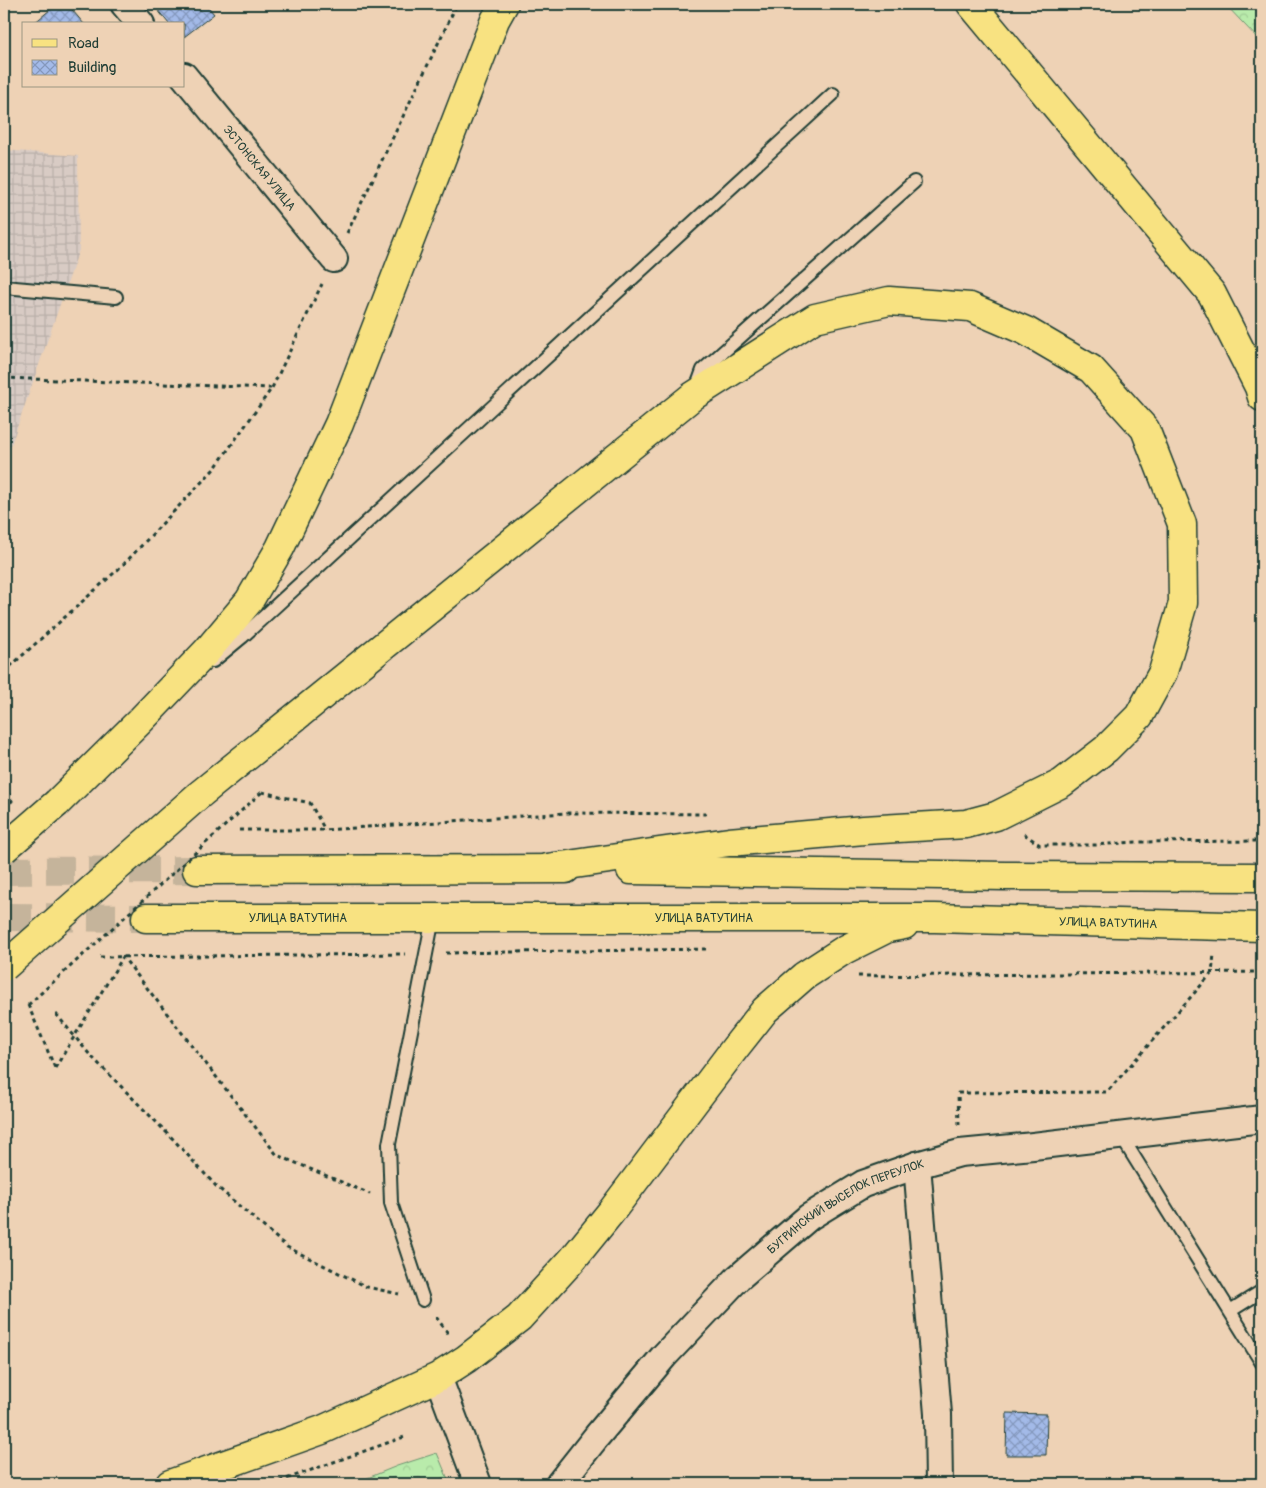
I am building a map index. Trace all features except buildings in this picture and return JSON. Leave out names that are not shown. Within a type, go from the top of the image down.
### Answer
[{"type":"main road","points":[[4,849],[57,803],[140,721],[207,651],[249,601],[280,548],[338,424],[495,20],[504,4]]},
{"type":"main road","points":[[972,4],[1212,294],[1262,396]]},
{"type":"main road","points":[[4,966],[199,795],[693,396],[815,318],[889,301],[970,307],[1026,331],[1091,369],[1145,429],[1182,524],[1183,604],[1163,672],[1138,716],[1106,749],[1062,783],[996,816],[966,824],[864,830],[729,842],[547,868]]},
{"type":"main road","points":[[197,870],[547,868],[1006,876],[1262,877]]},
{"type":"main road","name":"УЛИЦА ВАТУТИНА","points":[[146,918],[935,918],[1262,927]]},
{"type":"main road","points":[[170,1484],[322,1430],[438,1377],[466,1359],[519,1318],[572,1260],[611,1212],[765,1010],[804,976],[844,950],[888,928],[935,918]]},
{"type":"street","points":[[124,4],[139,22]]},
{"type":"street","name":"ЭСТОНСКАЯ УЛИЦА","points":[[185,77],[334,259]]},
{"type":"street","points":[[917,1165],[960,1152],[1033,1146],[1262,1119]]},
{"type":"street","name":"БУГРИНСКИЙ ВЫСЕЛОК ПЕРЕУЛОК","points":[[559,1484],[664,1356],[738,1278],[809,1217],[862,1184],[917,1165],[938,1414],[939,1484]]},
{"type":"street","points":[[438,1377],[478,1484]]},
{"type":"lane","points":[[140,721],[242,637],[833,94]]},
{"type":"lane","points":[[693,396],[703,370],[914,182]]},
{"type":"lane","points":[[4,287],[116,297]]},
{"type":"lane","points":[[423,1300],[392,1203],[389,1144],[434,918]]},
{"type":"lane","points":[[1122,1136],[1262,1363]]},
{"type":"lane","points":[[1230,1311],[1262,1291]]},
{"type":"path","points":[[4,672],[124,564],[215,468],[272,388],[456,4]]},
{"type":"path","points":[[4,378],[272,388]]},
{"type":"path","points":[[4,785],[12,801]]},
{"type":"path","points":[[123,957],[55,1068],[28,1005],[262,792],[310,803],[325,830]]},
{"type":"path","points":[[239,830],[325,830],[566,813],[712,814]]},
{"type":"path","points":[[996,816],[1040,845],[1262,841]]},
{"type":"path","points":[[100,957],[712,949]]},
{"type":"path","points":[[960,1152],[958,1093],[1107,1092],[1212,973],[1214,949]]},
{"type":"path","points":[[123,957],[277,1154],[392,1203]]},
{"type":"path","points":[[826,962],[845,976],[1262,972]]},
{"type":"path","points":[[56,1014],[90,1056],[216,1185],[287,1247],[367,1287],[423,1300],[466,1359]]},
{"type":"path","points":[[272,1484],[404,1437]]},
{"type":"shaded area","points":[[4,150],[78,156],[79,250],[4,465]]},
{"type":"green space","points":[[1225,4],[1262,4],[1262,43]]},
{"type":"green space","points":[[437,1453],[450,1484],[353,1484],[397,1466]]},
{"type":"tunnel","points":[[4,871],[197,870]]},
{"type":"tunnel","points":[[4,917],[146,918]]}]
